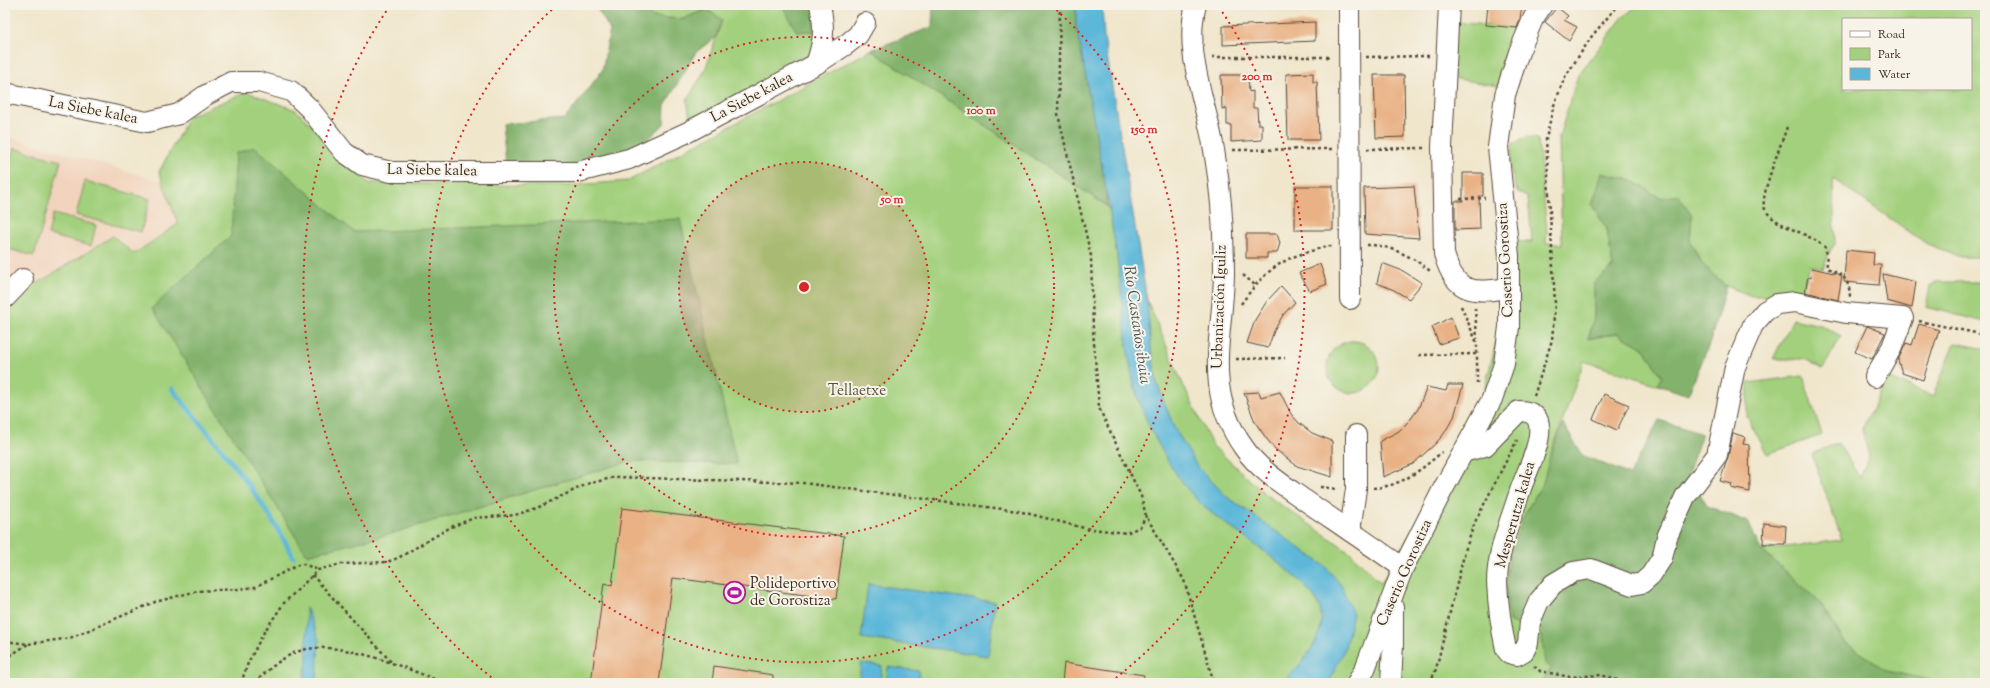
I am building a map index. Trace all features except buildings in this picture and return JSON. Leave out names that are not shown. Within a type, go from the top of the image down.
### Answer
[{"type":"street","points":[[816,64],[823,43],[823,21],[820,5]]},
{"type":"street","name":"Urbanización Iguliz","points":[[1196,5],[1192,17],[1194,57],[1215,150],[1223,235],[1224,264],[1222,311],[1217,357],[1217,377],[1222,407],[1229,424],[1244,449],[1262,468],[1290,490],[1404,568]]},
{"type":"street","points":[[1349,5],[1350,300]]},
{"type":"street","points":[[1450,5],[1442,147],[1443,240],[1446,262],[1468,298],[1509,288]]},
{"type":"street","name":"Caserio Gorostiza","points":[[1361,676],[1392,596],[1456,449],[1492,399],[1504,364],[1509,327],[1509,256],[1498,147],[1505,95],[1519,52],[1536,10]]},
{"type":"street","name":"La Siebe kalea","points":[[5,93],[147,122],[179,114],[206,95],[231,82],[259,82],[291,91],[309,108],[344,152],[362,165],[391,172],[578,172],[629,159],[688,132],[816,64],[858,35],[865,23]]},
{"type":"street","points":[[5,298],[23,279]]},
{"type":"street","points":[[1517,655],[1524,651],[1528,643],[1530,622],[1539,601],[1553,584],[1573,572],[1591,569],[1632,585],[1642,583],[1651,575],[1662,558],[1667,537],[1685,497],[1717,455],[1735,367],[1753,325],[1765,311],[1777,304],[1795,302],[1846,313],[1903,318],[1892,347],[1875,377]]},
{"type":"street","name":"Mesperutza kalea","points":[[1456,449],[1485,446],[1519,411],[1529,411],[1536,417],[1539,424],[1538,441],[1511,519],[1501,554],[1497,581],[1506,649],[1509,653],[1517,655]]},
{"type":"street","points":[[1350,531],[1356,489],[1356,435]]},
{"type":"street","points":[[1391,682],[1392,596]]},
{"type":"street","points":[[1361,676],[1374,666],[1384,671],[1391,682]]},
{"type":"path","points":[[1060,5],[1058,114],[1091,256],[1093,330],[1099,408],[1141,496],[1146,516],[1184,580],[1214,683]]},
{"type":"path","points":[[1194,57],[1446,56]]},
{"type":"path","points":[[1786,127],[1765,194],[1764,206],[1769,214],[1780,223],[1817,240],[1826,248],[1826,268],[1842,274],[1847,281],[1851,296],[1846,313]]},
{"type":"path","points":[[1215,150],[1442,147]]},
{"type":"path","points":[[1443,199],[1503,198]]},
{"type":"path","points":[[1238,311],[1254,285],[1270,269],[1291,256],[1329,246],[1371,245],[1391,249],[1411,258],[1432,272]]},
{"type":"path","points":[[1468,298],[1477,343],[1476,386]]},
{"type":"path","points":[[1468,298],[1477,343]]},
{"type":"path","points":[[1903,318],[1985,335]]},
{"type":"path","points":[[1419,355],[1477,354]]},
{"type":"path","points":[[1217,357],[1224,359],[1286,358]]},
{"type":"path","points":[[1314,486],[1337,489],[1383,488],[1416,474],[1456,449]]},
{"type":"path","points":[[241,683],[248,663],[264,632],[284,603],[318,570],[341,564],[387,562],[398,558],[451,527],[474,518],[515,515],[537,508],[587,484],[616,477],[803,483],[1018,511],[1084,528],[1126,533],[1140,527],[1146,516]]},
{"type":"path","points":[[5,641],[28,644],[70,638],[156,602],[197,592],[255,587],[298,565],[304,564],[318,570]]},
{"type":"path","points":[[312,575],[393,665]]},
{"type":"path","points":[[5,659],[28,644]]},
{"type":"path","points":[[255,683],[263,674],[293,653],[310,649],[360,653],[445,683]]},
{"type":"path","points":[[1517,655],[1540,670],[1570,677],[1601,675],[1627,683]]},
{"type":"shaded area","points":[[5,136],[163,182],[178,223],[134,253],[114,235],[17,295],[5,308]]},
{"type":"green space","points":[[595,5],[640,5],[652,17],[683,19],[707,9],[722,20],[716,37],[696,52],[665,105],[664,124],[629,159],[507,172],[502,124],[565,119],[602,71],[610,30]]},
{"type":"green space","points":[[640,5],[782,5],[797,32],[814,31],[817,42],[809,60],[691,124],[687,100],[705,70],[722,20],[707,9],[683,19],[652,17]]},
{"type":"green space","points":[[782,5],[815,5],[814,31],[797,32]]},
{"type":"green space","points":[[933,5],[1076,5],[1076,24],[1105,180],[1107,206],[871,50],[932,27]]},
{"type":"green space","name":"Tellaetxe","points":[[1638,5],[1985,5],[1985,254],[1977,257],[1961,257],[1927,244],[1833,179],[1835,244],[1830,251],[1823,269],[1810,266],[1800,296],[1752,296],[1726,286],[1703,265],[1690,241],[1692,215],[1660,198],[1632,180],[1592,205],[1607,229],[1613,267],[1594,283],[1594,318],[1588,339],[1617,333],[1645,349],[1662,377],[1658,385],[1584,361],[1550,456],[1543,483],[1525,513],[1509,621],[1542,637],[1545,663],[1553,668],[1540,683],[1399,683],[1396,624],[1380,666],[1371,683],[5,683],[5,308],[14,298],[113,236],[134,254],[178,224],[159,172],[189,116],[247,92],[296,110],[369,183],[561,186],[628,181],[871,50],[1107,206],[1181,380],[1212,445],[1265,494],[1350,552],[1381,583],[1439,486],[1484,391],[1501,323],[1501,241],[1532,242],[1528,198],[1517,192],[1510,167],[1512,144],[1526,137],[1538,139],[1547,232],[1546,243],[1562,244],[1559,137],[1578,75],[1623,17]]},
{"type":"green space","points":[[1454,22],[1520,28],[1499,86],[1451,78]]},
{"type":"green space","points":[[255,147],[354,232],[680,219],[737,464],[630,461],[390,534],[307,555],[152,308],[231,236],[236,153]]},
{"type":"green space","points":[[14,148],[61,161],[34,256],[5,248],[5,178]]},
{"type":"green space","points":[[1602,173],[1632,180],[1660,198],[1678,195],[1692,215],[1690,241],[1703,265],[1726,286],[1710,342],[1688,395],[1658,385],[1662,377],[1645,349],[1617,333],[1588,339],[1594,318],[1594,283],[1613,267],[1607,229],[1592,205]]},
{"type":"green space","points":[[85,181],[150,199],[141,232],[76,215]]},
{"type":"green space","points":[[53,214],[96,225],[91,246],[48,235]]},
{"type":"green space","points":[[1936,282],[1985,282],[1985,322],[1926,307],[1930,286]]},
{"type":"green space","points":[[1793,319],[1820,325],[1841,336],[1823,369],[1805,359],[1773,359]]},
{"type":"green space","points":[[1348,341],[1358,341],[1368,345],[1375,352],[1379,362],[1379,372],[1375,382],[1368,389],[1358,393],[1348,393],[1338,389],[1331,382],[1327,372],[1327,362],[1331,352],[1338,345]]},
{"type":"green space","points":[[1955,343],[1985,349],[1985,683],[1943,683],[1887,671],[1845,643],[1821,604],[1761,550],[1842,540],[1812,454],[1838,443],[1860,478],[1869,456],[1862,429],[1888,378],[1933,396]]},
{"type":"green space","points":[[1803,376],[1822,435],[1767,454],[1747,416],[1748,383]]},
{"type":"green space","points":[[1659,420],[1702,434],[1688,473],[1707,506],[1748,522],[1761,550],[1821,604],[1845,643],[1887,671],[1943,683],[1540,683],[1552,668],[1545,663],[1542,637],[1509,621],[1506,585],[1509,556],[1525,513],[1543,483],[1550,456],[1563,424],[1582,455],[1630,475]]},
{"type":"water","name":"Río Castaños ibaia","points":[[1076,5],[1102,5],[1104,37],[1147,300],[1151,348],[1157,383],[1174,427],[1197,466],[1226,496],[1325,566],[1341,585],[1353,614],[1345,648],[1329,683],[1281,683],[1304,659],[1317,638],[1321,617],[1319,606],[1311,593],[1299,580],[1267,553],[1203,506],[1192,495],[1166,458],[1152,432],[1140,404],[1134,385],[1128,352],[1116,251],[1076,24]]},
{"type":"water","points":[[868,584],[995,602],[988,656],[861,638]]},
{"type":"water","points":[[306,607],[319,640],[317,683],[304,683],[307,659]]},
{"type":"water","points":[[861,663],[882,666],[880,683],[859,683]]},
{"type":"water","points":[[888,667],[919,671],[918,683],[886,683]]},
{"type":"waterway","points":[[172,389],[253,491],[281,534],[293,557]]},
{"type":"place","name":"Polideportivo de Gorostiza","points":[[735,593]]}]
